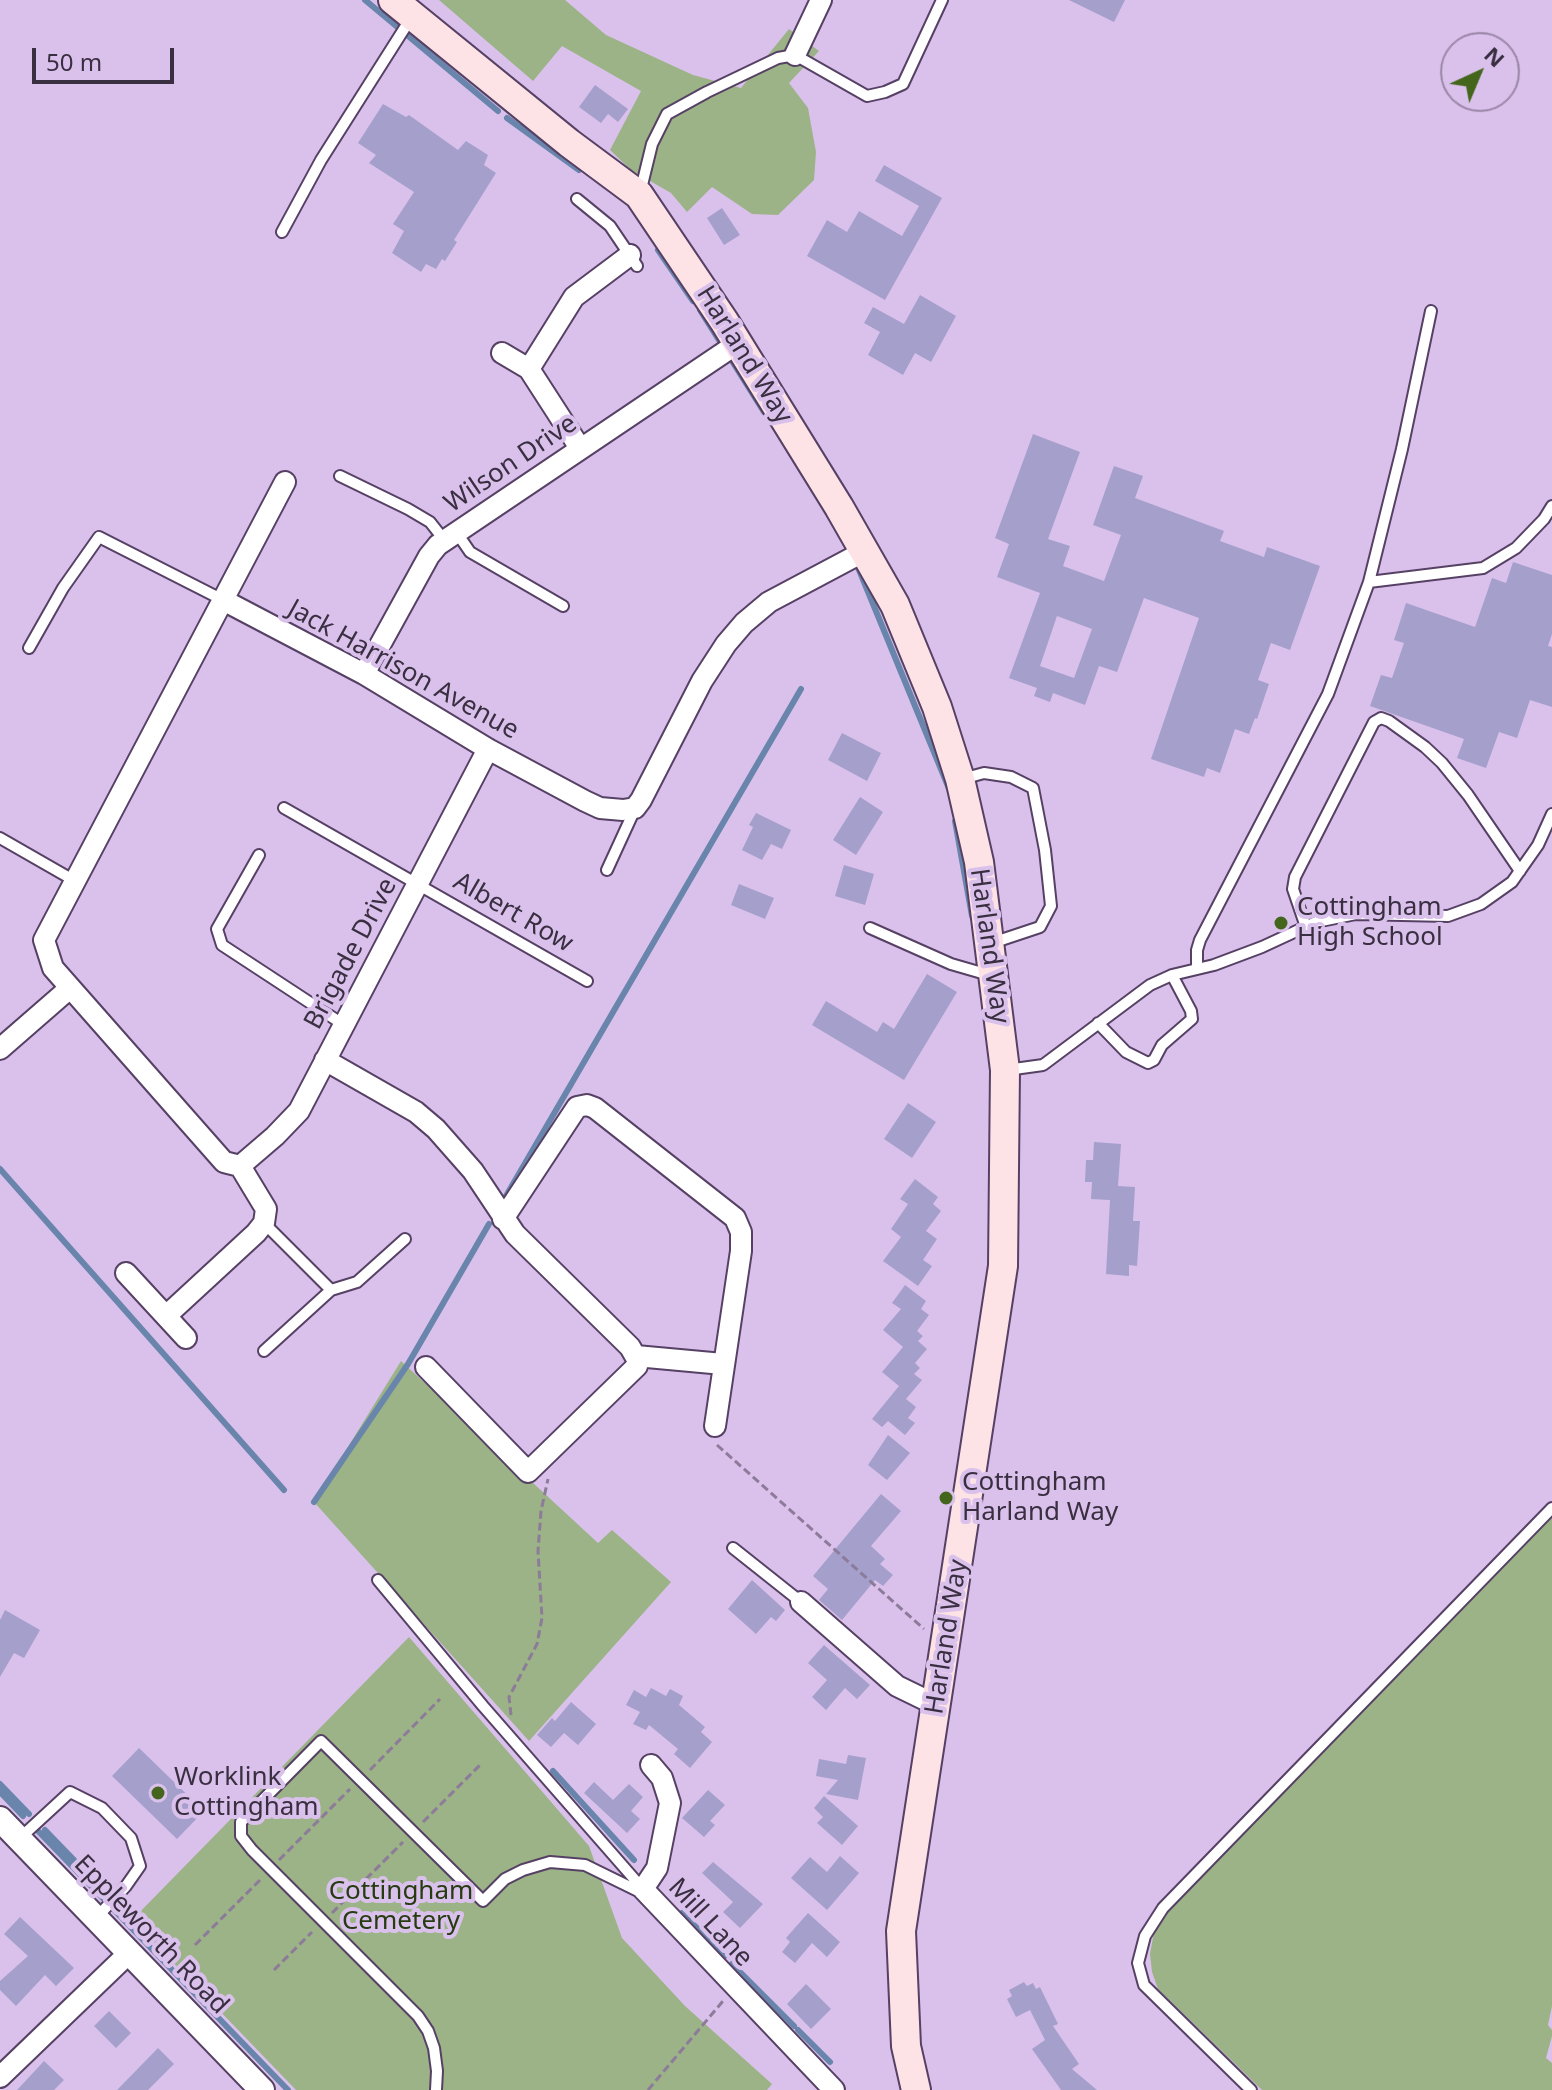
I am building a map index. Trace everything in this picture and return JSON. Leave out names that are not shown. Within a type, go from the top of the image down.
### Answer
[{"type":"main road","name":"Harland Way","points":[[403,8],[569,143],[639,195],[738,343],[895,605],[937,707],[960,779],[979,862],[1005,1070],[1003,1266],[901,1931],[906,2046],[916,2090]]},
{"type":"street","points":[[795,55],[821,0]]},
{"type":"street","points":[[529,369],[574,297],[634,260]]},
{"type":"street","name":"Wilson Drive","points":[[364,674],[429,556],[451,537],[580,448],[738,343]]},
{"type":"street","points":[[502,353],[529,369],[580,448]]},
{"type":"street","points":[[166,1316],[256,1233],[264,1223],[266,1209],[240,1166],[224,1162],[53,968],[44,940],[285,482]]},
{"type":"street","points":[[635,808],[702,681],[744,623],[769,602],[865,551]]},
{"type":"street","name":"Jack Harrison Avenue","points":[[223,600],[364,674],[488,749],[600,808],[635,808]]},
{"type":"street","name":"Brigade Drive","points":[[240,1166],[299,1111],[488,749]]},
{"type":"street","points":[[0,1049],[70,988]]},
{"type":"street","points":[[325,1060],[416,1112],[436,1129],[473,1171],[503,1219],[636,1356],[637,1366],[528,1472],[426,1367]]},
{"type":"street","points":[[503,1219],[577,1107],[587,1105],[595,1108],[735,1218],[741,1232],[741,1251],[715,1426]]},
{"type":"street","points":[[126,1273],[186,1338]]},
{"type":"street","points":[[636,1356],[723,1364]]},
{"type":"street","points":[[801,1602],[897,1686],[936,1705]]},
{"type":"street","name":"Mill Lane","points":[[651,1765],[662,1778],[670,1803],[657,1868],[643,1889],[834,2090]]},
{"type":"street","name":"Eppleworth Road","points":[[0,1819],[262,2090]]},
{"type":"street","points":[[0,2077],[129,1953]]},
{"type":"lane","points":[[639,195],[652,144],[667,114],[778,58],[795,55],[867,96],[885,92],[903,84],[942,0]]},
{"type":"lane","points":[[282,232],[403,8]]},
{"type":"lane","points":[[577,199],[610,226],[634,260]]},
{"type":"lane","points":[[1197,969],[1200,940],[1328,694],[1369,582],[1402,449],[1431,311]]},
{"type":"lane","points":[[340,476],[408,509],[470,552],[563,606]]},
{"type":"lane","points":[[1369,582],[1483,568],[1516,548],[1552,506]]},
{"type":"lane","points":[[29,648],[63,588],[99,537],[223,600]]},
{"type":"lane","points":[[1306,927],[1293,889],[1295,877],[1374,722],[1381,718],[1425,747],[1442,763],[1520,871]]},
{"type":"lane","points":[[960,779],[984,773],[1011,777],[1033,788],[1045,850],[1051,906],[1040,927],[991,944]]},
{"type":"lane","name":"Albert Row","points":[[284,808],[587,981]]},
{"type":"lane","points":[[607,870],[635,808]]},
{"type":"lane","points":[[1005,1070],[1043,1065],[1150,985],[1172,975],[1262,947],[1316,922],[1356,914],[1448,916],[1481,904],[1512,882],[1538,845],[1552,814]]},
{"type":"lane","points":[[0,838],[75,881]]},
{"type":"lane","points":[[259,855],[217,929],[222,945],[344,1025]]},
{"type":"lane","points":[[870,928],[951,964],[994,977]]},
{"type":"lane","points":[[1098,1023],[1126,1052],[1148,1063],[1154,1060],[1162,1045],[1192,1019],[1191,1011],[1172,975]]},
{"type":"lane","points":[[264,1223],[331,1290]]},
{"type":"lane","points":[[264,1351],[331,1290],[357,1282],[405,1239]]},
{"type":"lane","points":[[1251,2090],[1144,1985],[1138,1963],[1145,1936],[1163,1908],[1552,1508]]},
{"type":"lane","points":[[733,1548],[801,1602]]},
{"type":"lane","points":[[378,1580],[643,1889]]},
{"type":"lane","points":[[436,2090],[434,2048],[418,2016],[270,1869],[245,1842],[239,1828],[241,1822],[321,1741],[483,1901],[505,1879],[550,1862],[585,1865],[636,1890],[643,1889]]},
{"type":"lane","points":[[19,1839],[70,1792],[102,1808],[122,1828],[131,1838],[140,1866],[96,1918]]},
{"type":"path","points":[[715,1426],[716,1445],[945,1648]]},
{"type":"path","points":[[513,1740],[509,1697],[537,1644],[542,1618],[538,1551],[541,1511],[556,1444]]},
{"type":"path","points":[[195,1945],[440,1699]]},
{"type":"path","points":[[274,1970],[482,1763]]},
{"type":"path","points":[[648,2090],[735,1987]]},
{"type":"green space","points":[[439,0],[565,0],[606,35],[693,75],[741,88],[789,29],[819,51],[789,83],[808,108],[816,152],[814,180],[778,215],[752,214],[712,187],[687,212],[671,193],[631,170],[610,150],[641,91],[562,46],[533,81]]},
{"type":"green space","points":[[401,1361],[598,1543],[612,1530],[671,1582],[529,1741],[314,1502]]},
{"type":"green space","points":[[1552,1515],[1552,2006],[1548,2025],[1552,2036],[1546,2058],[1552,2063],[1552,2090],[1262,2090],[1158,1989],[1150,1954],[1154,1932],[1166,1911]]},
{"type":"green space","name":"Cottingham Cemetery","points":[[409,1637],[589,1846],[622,1938],[685,2006],[772,2084],[767,2090],[296,2090],[132,1920]]},
{"type":"building","points":[[1069,0],[1125,0],[1114,22]]},
{"type":"building","points":[[595,85],[628,109],[618,122],[608,114],[601,123],[579,107]]},
{"type":"building","points":[[383,104],[406,117],[409,115],[458,150],[466,141],[488,155],[484,165],[496,173],[454,240],[457,242],[436,269],[426,264],[421,272],[392,253],[404,231],[393,224],[414,192],[369,163],[376,155],[358,143]]},
{"type":"building","points":[[884,165],[942,198],[885,300],[807,256],[827,220],[847,232],[859,211],[902,236],[919,206],[875,181]]},
{"type":"building","points":[[722,208],[740,235],[724,245],[707,218]]},
{"type":"building","points":[[920,295],[956,316],[931,362],[915,353],[903,375],[868,355],[880,332],[864,323],[873,307],[904,324]]},
{"type":"building","points":[[1033,434],[1080,452],[1048,539],[1070,546],[1063,566],[1104,581],[1121,535],[1093,525],[1114,466],[1143,476],[1135,498],[1224,531],[1220,541],[1264,557],[1267,547],[1320,566],[1290,650],[1271,643],[1258,680],[1269,684],[1249,734],[1235,729],[1220,773],[1207,768],[1204,777],[1151,759],[1199,618],[1144,598],[1117,672],[1099,666],[1085,705],[1053,693],[1050,702],[1034,696],[1037,688],[1009,678],[1040,593],[997,577],[1009,544],[995,538]],"holes":[[[1057,616],[1092,629],[1074,678],[1040,666]]]},
{"type":"building","points":[[1513,562],[1552,575],[1552,634],[1548,646],[1552,647],[1552,707],[1530,700],[1517,738],[1499,732],[1486,768],[1457,758],[1464,739],[1370,706],[1381,675],[1392,678],[1404,643],[1394,640],[1406,603],[1475,627],[1492,578],[1506,583]]},
{"type":"building","points":[[842,733],[881,753],[867,781],[828,760]]},
{"type":"building","points":[[860,797],[883,812],[856,855],[833,840]]},
{"type":"building","points":[[756,813],[791,830],[782,849],[771,844],[762,860],[742,850]]},
{"type":"building","points":[[844,865],[874,874],[865,905],[835,896]]},
{"type":"building","points":[[739,884],[774,898],[765,919],[731,905]]},
{"type":"building","points":[[927,974],[957,992],[904,1080],[812,1025],[826,1001],[877,1032],[883,1022],[894,1029]]},
{"type":"building","points":[[908,1103],[936,1122],[912,1158],[884,1139]]},
{"type":"building","points":[[1094,1142],[1121,1144],[1118,1186],[1135,1187],[1133,1221],[1140,1221],[1137,1266],[1129,1265],[1129,1276],[1106,1274],[1110,1200],[1091,1199],[1092,1182],[1085,1182],[1086,1160],[1093,1160]]},
{"type":"building","points":[[915,1179],[938,1197],[933,1204],[941,1211],[926,1231],[937,1239],[923,1260],[932,1266],[918,1286],[883,1261],[901,1237],[891,1229],[908,1204],[900,1199]]},
{"type":"building","points":[[905,1285],[926,1301],[921,1309],[929,1315],[917,1331],[923,1336],[918,1341],[927,1349],[915,1363],[920,1368],[914,1374],[922,1380],[906,1399],[916,1407],[908,1418],[915,1423],[905,1435],[888,1421],[882,1427],[872,1419],[899,1386],[882,1372],[903,1347],[883,1330],[901,1309],[892,1303]]},
{"type":"building","points":[[888,1435],[910,1453],[887,1480],[868,1465]]},
{"type":"building","points":[[881,1494],[901,1511],[871,1546],[885,1559],[880,1564],[893,1575],[883,1586],[875,1580],[842,1620],[819,1600],[828,1589],[813,1576]]},
{"type":"building","points":[[752,1580],[785,1610],[776,1621],[771,1617],[756,1634],[728,1609]]},
{"type":"building","points":[[5,1610],[40,1630],[24,1658],[14,1653],[0,1677],[0,1620]]},
{"type":"building","points":[[824,1645],[870,1685],[857,1699],[845,1688],[826,1710],[812,1697],[827,1680],[808,1663]]},
{"type":"building","points":[[651,1688],[666,1696],[670,1689],[683,1696],[679,1705],[705,1727],[701,1732],[712,1742],[690,1768],[674,1754],[678,1749],[649,1725],[646,1730],[633,1724],[640,1712],[626,1705],[634,1690],[646,1697]]},
{"type":"building","points":[[571,1702],[596,1724],[578,1745],[564,1733],[551,1747],[537,1735],[552,1718],[555,1721]]},
{"type":"building","points":[[139,1748],[204,1811],[177,1839],[112,1776]]},
{"type":"building","points":[[848,1755],[866,1758],[858,1800],[826,1794],[838,1780],[816,1776],[819,1759],[846,1764]]},
{"type":"building","points":[[594,1782],[613,1800],[629,1784],[643,1797],[631,1811],[640,1819],[627,1833],[584,1793]]},
{"type":"building","points":[[708,1790],[725,1805],[710,1821],[715,1825],[704,1837],[682,1818]]},
{"type":"building","points":[[824,1796],[858,1826],[842,1845],[817,1823],[823,1817],[814,1808]]},
{"type":"building","points":[[840,1856],[859,1873],[827,1910],[791,1878],[810,1857],[827,1872]]},
{"type":"building","points":[[713,1862],[763,1904],[740,1928],[723,1912],[733,1902],[702,1873]]},
{"type":"building","points":[[808,1913],[840,1942],[827,1957],[812,1943],[795,1963],[782,1952],[790,1942],[786,1938]]},
{"type":"building","points":[[20,1917],[74,1968],[56,1986],[45,1975],[16,2006],[0,1990],[0,1981],[28,1956],[4,1934]]},
{"type":"building","points":[[1024,1982],[1027,1986],[1033,1983],[1036,1989],[1040,1987],[1058,2024],[1053,2026],[1079,2064],[1072,2069],[1097,2090],[1061,2090],[1032,2049],[1045,2040],[1030,2010],[1016,2017],[1007,1999],[1012,1996],[1009,1990]]},
{"type":"building","points":[[806,1984],[831,2009],[811,2029],[787,2004]]},
{"type":"building","points":[[109,2011],[131,2033],[116,2048],[94,2026]]},
{"type":"building","points":[[158,2048],[174,2064],[148,2090],[117,2090]]},
{"type":"building","points":[[44,2061],[64,2080],[54,2090],[17,2090]]},
{"type":"waterway","points":[[365,0],[498,111]]},
{"type":"waterway","points":[[507,118],[579,170]]},
{"type":"waterway","points":[[658,250],[693,301]]},
{"type":"waterway","points":[[700,310],[764,412]]},
{"type":"waterway","points":[[857,565],[950,791]]},
{"type":"waterway","points":[[506,1196],[801,689]]},
{"type":"waterway","points":[[955,821],[972,916]]},
{"type":"waterway","points":[[0,1169],[284,1490]]},
{"type":"waterway","points":[[314,1502],[408,1364],[489,1224]]},
{"type":"waterway","points":[[553,1771],[634,1860]]},
{"type":"waterway","points":[[0,1784],[29,1814]]},
{"type":"waterway","points":[[0,1792],[23,1816]]},
{"type":"waterway","points":[[45,1830],[103,1890]]},
{"type":"waterway","points":[[39,1832],[288,2090]]},
{"type":"waterway","points":[[682,1913],[725,1956]]},
{"type":"waterway","points":[[732,1964],[794,2026]]},
{"type":"waterway","points":[[798,2030],[830,2062]]},
{"type":"place","name":"Cottingham High School","points":[[1281,923]]},
{"type":"place","name":"Cottingham Harland Way","points":[[946,1498]]},
{"type":"place","name":"Worklink Cottingham","points":[[158,1793]]}]
